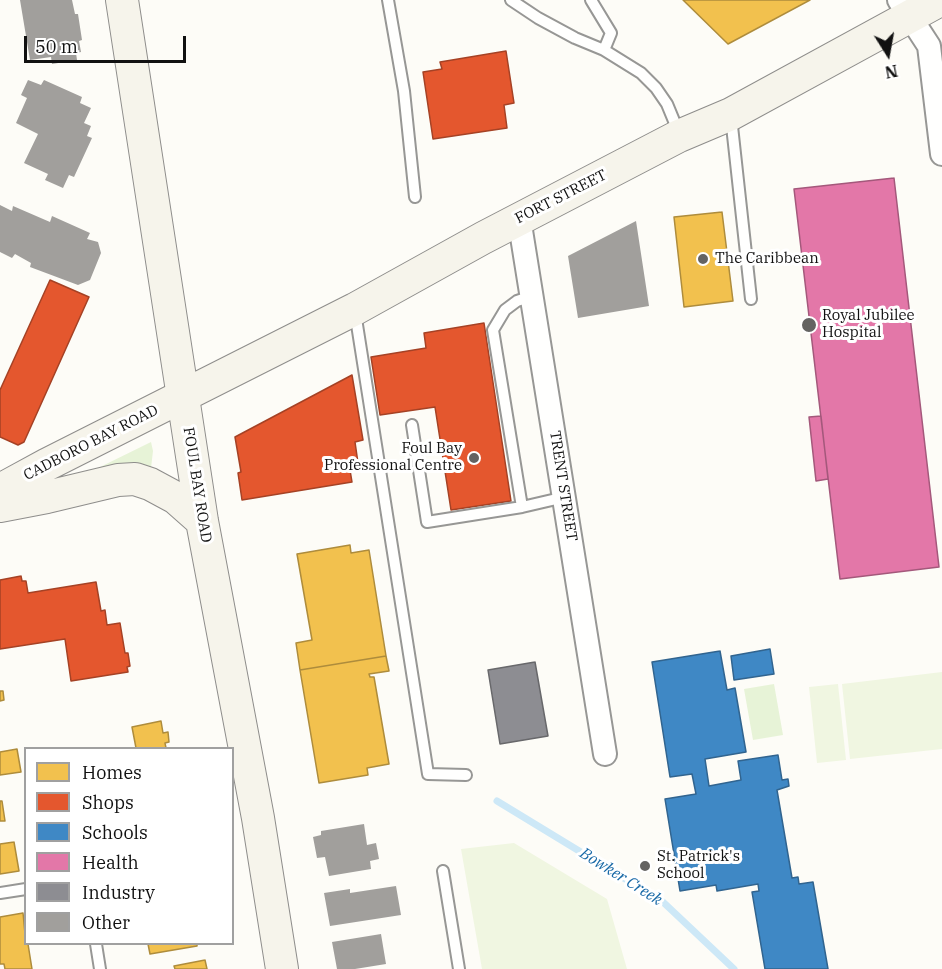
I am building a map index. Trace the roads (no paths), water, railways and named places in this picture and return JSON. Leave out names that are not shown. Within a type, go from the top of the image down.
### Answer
[{"type":"main road","name":"FOUL BAY ROAD","points":[[122,0],[202,522],[258,818],[282,969]]},
{"type":"main road","name":"FORT STREET","points":[[182,397],[355,309],[519,218],[680,136],[730,114],[905,8],[940,0]]},
{"type":"main road","name":"CADBORO BAY ROAD","points":[[0,490],[182,397]]},
{"type":"main road","points":[[0,506],[47,498],[118,480],[135,479],[176,498],[202,522]]},
{"type":"street","points":[[905,8],[929,46],[942,154]]},
{"type":"street","name":"TRENT STREET","points":[[519,218],[605,754]]},
{"type":"lane","points":[[388,0],[404,91],[415,197]]},
{"type":"lane","points":[[511,0],[538,18],[575,38],[604,50],[642,73],[667,104],[680,136]]},
{"type":"lane","points":[[591,0],[611,33],[604,50]]},
{"type":"lane","points":[[730,114],[736,146],[751,299]]},
{"type":"lane","points":[[522,507],[493,330],[505,310],[517,301],[532,296]]},
{"type":"lane","points":[[355,309],[428,774],[466,775]]},
{"type":"lane","points":[[412,425],[427,522],[522,507],[565,497]]},
{"type":"lane","points":[[442,872],[459,969]]},
{"type":"lane","points":[[0,893],[24,889]]},
{"type":"lane","points":[[96,945],[100,969]]},
{"type":"waterway","name":"Bowker Creek","points":[[497,801],[663,902],[734,969]]},
{"type":"place","name":"The Caribbean","points":[[703,259]]},
{"type":"place","name":"Royal Jubilee Hospital","points":[[809,325]]},
{"type":"place","name":"Foul Bay Professional Centre","points":[[474,458]]},
{"type":"place","name":"St. Patrick's School","points":[[645,866]]}]
